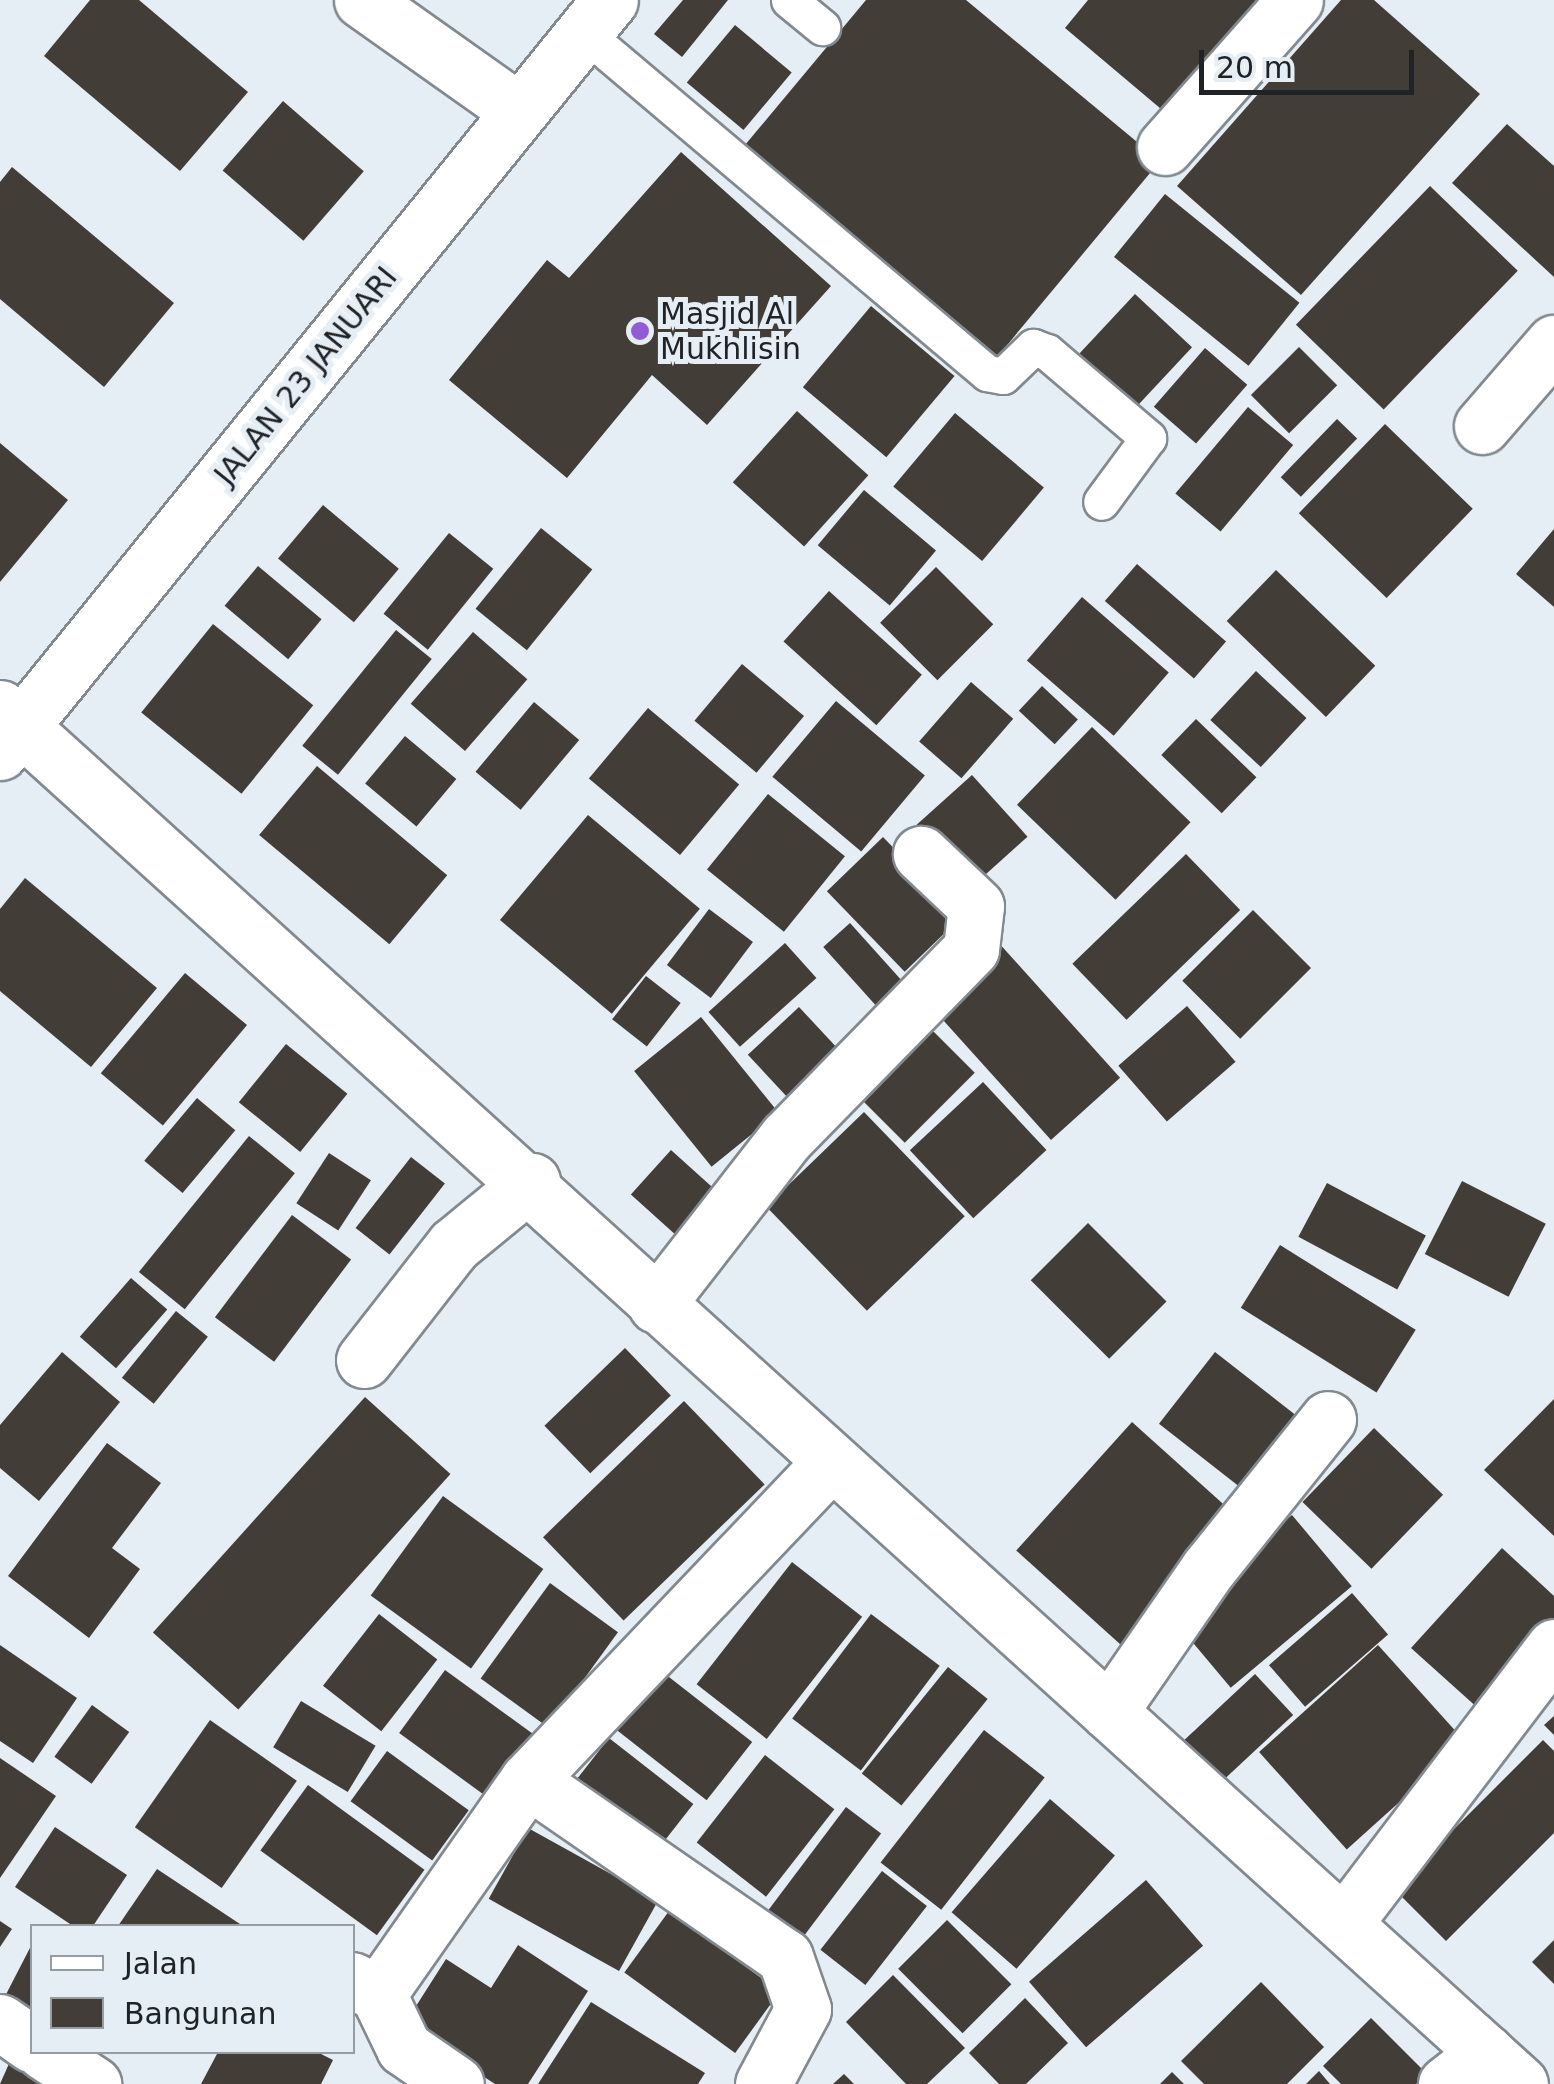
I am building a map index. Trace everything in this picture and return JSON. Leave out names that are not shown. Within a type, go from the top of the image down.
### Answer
[{"type":"street","points":[[362,0],[519,112]]},
{"type":"street","points":[[1165,147],[1294,0]]},
{"type":"street","name":"JALAN 23 JANUARI","points":[[7,729],[597,16]]},
{"type":"street","points":[[1482,426],[1554,344]]},
{"type":"street","points":[[7,729],[532,1181],[656,1305],[829,1464],[1344,1923],[1484,2074]]},
{"type":"street","points":[[656,1305],[787,1137],[971,949],[976,906],[920,854]]},
{"type":"street","points":[[364,1360],[454,1245],[532,1181]]},
{"type":"street","points":[[1109,1712],[1208,1569],[1328,1419]]},
{"type":"street","points":[[456,2084],[404,2048],[365,1987],[528,1780],[829,1464]]},
{"type":"street","points":[[1344,1923],[1554,1647]]},
{"type":"street","points":[[528,1780],[785,1957],[803,2009],[762,2084]]},
{"type":"street","points":[[0,2022],[30,2043]]},
{"type":"street","points":[[47,2054],[93,2084]]},
{"type":"lane","points":[[789,0],[822,27]]},
{"type":"lane","points":[[597,16],[987,373],[1003,376],[1032,347],[1047,352],[1148,438],[1101,502]]},
{"type":"building","points":[[90,0],[139,0],[248,92],[180,171],[44,56]]},
{"type":"building","points":[[683,0],[728,0],[682,57],[654,34]]},
{"type":"building","points":[[866,0],[966,0],[1160,161],[998,356],[745,145]]},
{"type":"building","points":[[1088,0],[1262,0],[1167,114],[1065,28]]},
{"type":"building","points":[[1341,0],[1374,0],[1480,94],[1301,295],[1177,186]]},
{"type":"building","points":[[735,25],[792,73],[743,130],[687,82]]},
{"type":"building","points":[[283,101],[364,171],[303,241],[223,170]]},
{"type":"building","points":[[1507,124],[1554,166],[1554,277],[1452,183]]},
{"type":"building","name":"Masjid Al Mukhlisin","points":[[681,152],[831,286],[707,425],[652,375],[567,478],[449,380],[547,260],[569,278]]},
{"type":"building","points":[[12,167],[174,303],[104,387],[0,299],[0,182]]},
{"type":"building","points":[[1430,186],[1518,271],[1384,410],[1296,325]]},
{"type":"building","points":[[1165,194],[1299,303],[1248,366],[1114,257]]},
{"type":"building","points":[[1135,294],[1192,347],[1131,413],[1074,360]]},
{"type":"building","points":[[871,306],[954,376],[886,457],[803,387]]},
{"type":"building","points":[[1299,347],[1337,385],[1289,433],[1251,395]]},
{"type":"building","points":[[1205,348],[1247,385],[1196,444],[1154,407]]},
{"type":"building","points":[[1248,407],[1293,445],[1221,531],[1175,494]]},
{"type":"building","points":[[797,411],[868,475],[804,547],[733,482]]},
{"type":"building","points":[[955,413],[1044,488],[982,561],[893,487]]},
{"type":"building","points":[[1337,419],[1357,438],[1301,497],[1281,477]]},
{"type":"building","points":[[1385,424],[1473,509],[1387,598],[1299,513]]},
{"type":"building","points":[[0,443],[68,500],[0,582]]},
{"type":"building","points":[[864,490],[936,550],[890,606],[818,545]]},
{"type":"building","points":[[323,505],[399,569],[354,622],[278,559]]},
{"type":"building","points":[[541,528],[592,570],[527,650],[476,609]]},
{"type":"building","points":[[1554,529],[1554,607],[1516,574]]},
{"type":"building","points":[[449,533],[493,569],[428,650],[384,614]]},
{"type":"building","points":[[1137,564],[1226,641],[1194,678],[1105,601]]},
{"type":"building","points":[[258,566],[322,619],[288,659],[225,606]]},
{"type":"building","points":[[936,567],[993,624],[937,680],[880,623]]},
{"type":"building","points":[[1276,570],[1375,666],[1326,717],[1227,621]]},
{"type":"building","points":[[829,591],[922,675],[876,725],[783,642]]},
{"type":"building","points":[[1082,597],[1169,672],[1114,736],[1027,660]]},
{"type":"building","points":[[213,624],[313,705],[242,794],[141,713]]},
{"type":"building","points":[[396,630],[432,659],[338,775],[302,746]]},
{"type":"building","points":[[473,632],[527,679],[465,751],[411,704]]},
{"type":"building","points":[[742,664],[804,716],[756,773],[694,721]]},
{"type":"building","points":[[1256,671],[1306,718],[1261,767],[1210,720]]},
{"type":"building","points":[[971,682],[1013,719],[961,778],[919,742]]},
{"type":"building","points":[[1042,686],[1078,719],[1055,744],[1019,711]]},
{"type":"building","points":[[836,701],[925,776],[861,851],[772,777]]},
{"type":"building","points":[[534,702],[579,740],[521,810],[476,772]]},
{"type":"building","points":[[648,708],[739,784],[680,855],[589,778]]},
{"type":"building","points":[[1196,719],[1256,777],[1222,813],[1161,755]]},
{"type":"building","points":[[1092,727],[1191,822],[1116,900],[1017,805]]},
{"type":"building","points":[[405,736],[456,779],[416,827],[365,783]]},
{"type":"building","points":[[317,766],[447,875],[389,944],[259,835]]},
{"type":"building","points":[[972,775],[1028,837],[971,888],[916,826]]},
{"type":"building","points":[[768,794],[845,856],[784,932],[707,869]]},
{"type":"building","points":[[588,815],[700,909],[612,1014],[500,920]]},
{"type":"building","points":[[883,837],[961,918],[905,972],[827,891]]},
{"type":"building","points":[[1186,854],[1240,910],[1127,1020],[1072,964]]},
{"type":"building","points":[[25,878],[157,988],[91,1067],[0,991],[0,909]]},
{"type":"building","points":[[709,909],[753,942],[711,998],[667,965]]},
{"type":"building","points":[[1253,910],[1311,968],[1240,1039],[1182,981]]},
{"type":"building","points":[[850,923],[906,985],[879,1010],[823,947]]},
{"type":"building","points":[[997,941],[1120,1078],[1051,1140],[928,1003]]},
{"type":"building","points":[[785,943],[816,978],[740,1047],[708,1012]]},
{"type":"building","points":[[185,973],[247,1025],[163,1125],[101,1073]]},
{"type":"building","points":[[646,976],[681,1003],[647,1046],[612,1019]]},
{"type":"building","points":[[1187,1006],[1236,1062],[1167,1122],[1118,1066]]},
{"type":"building","points":[[799,1007],[847,1059],[796,1107],[748,1055]]},
{"type":"building","points":[[701,1017],[778,1113],[712,1167],[634,1071]]},
{"type":"building","points":[[921,1019],[975,1073],[905,1143],[851,1089]]},
{"type":"building","points":[[286,1044],[347,1094],[300,1152],[239,1102]]},
{"type":"building","points":[[983,1082],[1046,1150],[973,1218],[910,1150]]},
{"type":"building","points":[[197,1098],[235,1130],[183,1193],[144,1161]]},
{"type":"building","points":[[864,1112],[965,1216],[867,1311],[766,1206]]},
{"type":"building","points":[[249,1136],[295,1173],[185,1309],[139,1272]]},
{"type":"building","points":[[671,1150],[717,1191],[677,1236],[631,1195]]},
{"type":"building","points":[[329,1153],[371,1180],[338,1231],[296,1203]]},
{"type":"building","points":[[411,1157],[445,1183],[389,1254],[356,1228]]},
{"type":"building","points":[[1462,1181],[1546,1224],[1509,1297],[1425,1254]]},
{"type":"building","points":[[1327,1183],[1426,1236],[1397,1289],[1298,1237]]},
{"type":"building","points":[[292,1215],[351,1260],[274,1362],[215,1317]]},
{"type":"building","points":[[1088,1223],[1166,1301],[1109,1359],[1031,1280]]},
{"type":"building","points":[[1280,1245],[1416,1330],[1376,1393],[1241,1308]]},
{"type":"building","points":[[131,1278],[167,1309],[116,1368],[80,1337]]},
{"type":"building","points":[[176,1311],[208,1337],[154,1404],[122,1378]]},
{"type":"building","points":[[625,1348],[671,1395],[590,1473],[544,1426]]},
{"type":"building","points":[[62,1352],[120,1402],[39,1501],[0,1468],[0,1425]]},
{"type":"building","points":[[1215,1352],[1317,1431],[1261,1503],[1159,1424]]},
{"type":"building","points":[[365,1397],[450,1474],[238,1710],[153,1633]]},
{"type":"building","points":[[1554,1399],[1554,1536],[1484,1470]]},
{"type":"building","points":[[684,1401],[765,1484],[624,1621],[543,1537]]},
{"type":"building","points":[[1132,1422],[1237,1516],[1121,1645],[1016,1551]]},
{"type":"building","points":[[1374,1428],[1443,1495],[1372,1569],[1302,1502]]},
{"type":"building","points":[[107,1443],[161,1483],[112,1548],[140,1569],[89,1638],[8,1576]]},
{"type":"building","points":[[443,1496],[543,1569],[471,1668],[371,1596]]},
{"type":"building","points":[[1292,1515],[1352,1586],[1231,1688],[1171,1617]]},
{"type":"building","points":[[1502,1548],[1554,1596],[1554,1628],[1480,1710],[1411,1648]]},
{"type":"building","points":[[792,1562],[862,1617],[767,1739],[697,1684]]},
{"type":"building","points":[[550,1583],[618,1632],[549,1728],[481,1678]]},
{"type":"building","points":[[1352,1593],[1388,1635],[1305,1707],[1269,1665]]},
{"type":"building","points":[[379,1614],[437,1660],[381,1731],[323,1686]]},
{"type":"building","points":[[871,1614],[940,1666],[861,1770],[792,1719]]},
{"type":"building","points":[[0,1645],[77,1698],[33,1763],[0,1741]]},
{"type":"building","points":[[1378,1645],[1466,1742],[1347,1849],[1259,1752]]},
{"type":"building","points":[[948,1667],[988,1699],[901,1806],[862,1773]]},
{"type":"building","points":[[445,1670],[542,1741],[496,1804],[399,1733]]},
{"type":"building","points":[[660,1670],[752,1742],[707,1800],[614,1728]]},
{"type":"building","points":[[1255,1674],[1293,1715],[1219,1784],[1181,1743]]},
{"type":"building","points":[[301,1701],[376,1746],[348,1792],[273,1747]]},
{"type":"building","points":[[92,1705],[129,1732],[92,1784],[54,1757]]},
{"type":"building","points":[[1554,1716],[1554,1735],[1544,1725]]},
{"type":"building","points":[[210,1720],[297,1781],[222,1888],[135,1827]]},
{"type":"building","points":[[984,1730],[1045,1777],[941,1910],[881,1862]]},
{"type":"building","points":[[609,1738],[693,1804],[653,1856],[568,1790]]},
{"type":"building","points":[[1543,1740],[1554,1751],[1554,1833],[1446,1941],[1394,1889]]},
{"type":"building","points":[[387,1751],[469,1810],[432,1861],[351,1801]]},
{"type":"building","points":[[765,1755],[834,1809],[766,1897],[697,1842]]},
{"type":"building","points":[[0,1758],[56,1796],[0,1878]]},
{"type":"building","points":[[308,1785],[424,1870],[377,1935],[260,1851]]},
{"type":"building","points":[[1050,1799],[1115,1855],[1016,1969],[952,1912]]},
{"type":"building","points":[[846,1807],[881,1833],[797,1945],[762,1919]]},
{"type":"building","points":[[55,1827],[127,1875],[94,1924],[70,1924],[15,1887]]},
{"type":"building","points":[[528,1828],[658,1900],[619,1971],[489,1899]]},
{"type":"building","points":[[157,1869],[240,1924],[119,1924]]},
{"type":"building","points":[[882,1871],[927,1906],[865,1985],[820,1950]]},
{"type":"building","points":[[1146,1880],[1203,1946],[1086,2047],[1029,1982]]},
{"type":"building","points":[[669,1911],[780,1992],[735,2053],[624,1972]]},
{"type":"building","points":[[947,1920],[1011,1984],[963,2033],[898,1969]]},
{"type":"building","points":[[0,1921],[12,1929],[0,1947]]},
{"type":"building","points":[[1554,1940],[1554,1984],[1532,1962]]},
{"type":"building","points":[[518,1945],[588,1991],[528,2084],[495,2084],[404,2025],[446,1959],[491,1988]]},
{"type":"building","points":[[30,1948],[30,2026],[0,2006]]},
{"type":"building","points":[[893,1975],[965,2048],[927,2084],[906,2084],[846,2022]]},
{"type":"building","points":[[1261,1982],[1324,2047],[1287,2084],[1204,2084],[1181,2061]]},
{"type":"building","points":[[1025,1998],[1068,2043],[1026,2084],[999,2084],[969,2053]]},
{"type":"building","points":[[591,2002],[705,2073],[698,2084],[538,2084]]},
{"type":"building","points":[[1371,2018],[1427,2074],[1416,2084],[1341,2084],[1323,2066]]},
{"type":"building","points":[[15,2050],[78,2084],[0,2084]]},
{"type":"building","points":[[217,2054],[321,2054],[333,2060],[321,2084],[201,2084]]},
{"type":"building","points":[[1319,2071],[1330,2084],[1306,2084]]},
{"type":"building","points":[[1172,2072],[1184,2084],[1160,2084]]},
{"type":"building","points":[[844,2074],[854,2084],[833,2084]]},
{"type":"place","name":"Masjid Al Mukhlisin","points":[[640,331]]}]
